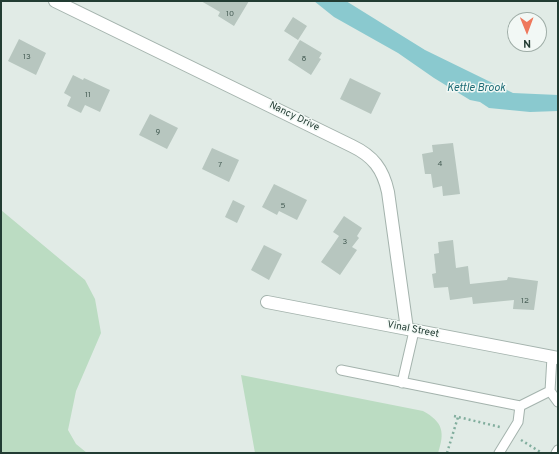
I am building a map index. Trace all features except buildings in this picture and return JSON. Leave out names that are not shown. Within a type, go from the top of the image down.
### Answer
[{"type":"street","name":"Nancy Drive","points":[[55,1],[352,146],[373,159],[386,180],[410,330]]},
{"type":"street","name":"Vinal Street","points":[[267,302],[555,357]]},
{"type":"lane","points":[[402,383],[410,330]]},
{"type":"lane","points":[[555,357],[550,391],[558,402]]},
{"type":"lane","points":[[341,370],[520,406],[550,391]]},
{"type":"lane","points":[[499,453],[518,422],[520,406]]},
{"type":"path","points":[[454,416],[496,424],[502,428]]},
{"type":"path","points":[[446,453],[458,417]]},
{"type":"path","points":[[519,438],[542,453]]},
{"type":"green space","points":[[1,210],[85,280],[95,299],[101,333],[76,391],[68,430],[76,444],[87,453],[1,453]]},
{"type":"green space","points":[[241,375],[423,411],[435,419],[441,428],[442,433],[438,453],[255,453]]},
{"type":"water","name":"Kettle Brook","points":[[314,1],[346,1],[425,50],[513,93],[558,95],[558,111],[530,112],[489,108],[480,102],[470,100],[434,78],[398,53],[334,17]]}]
